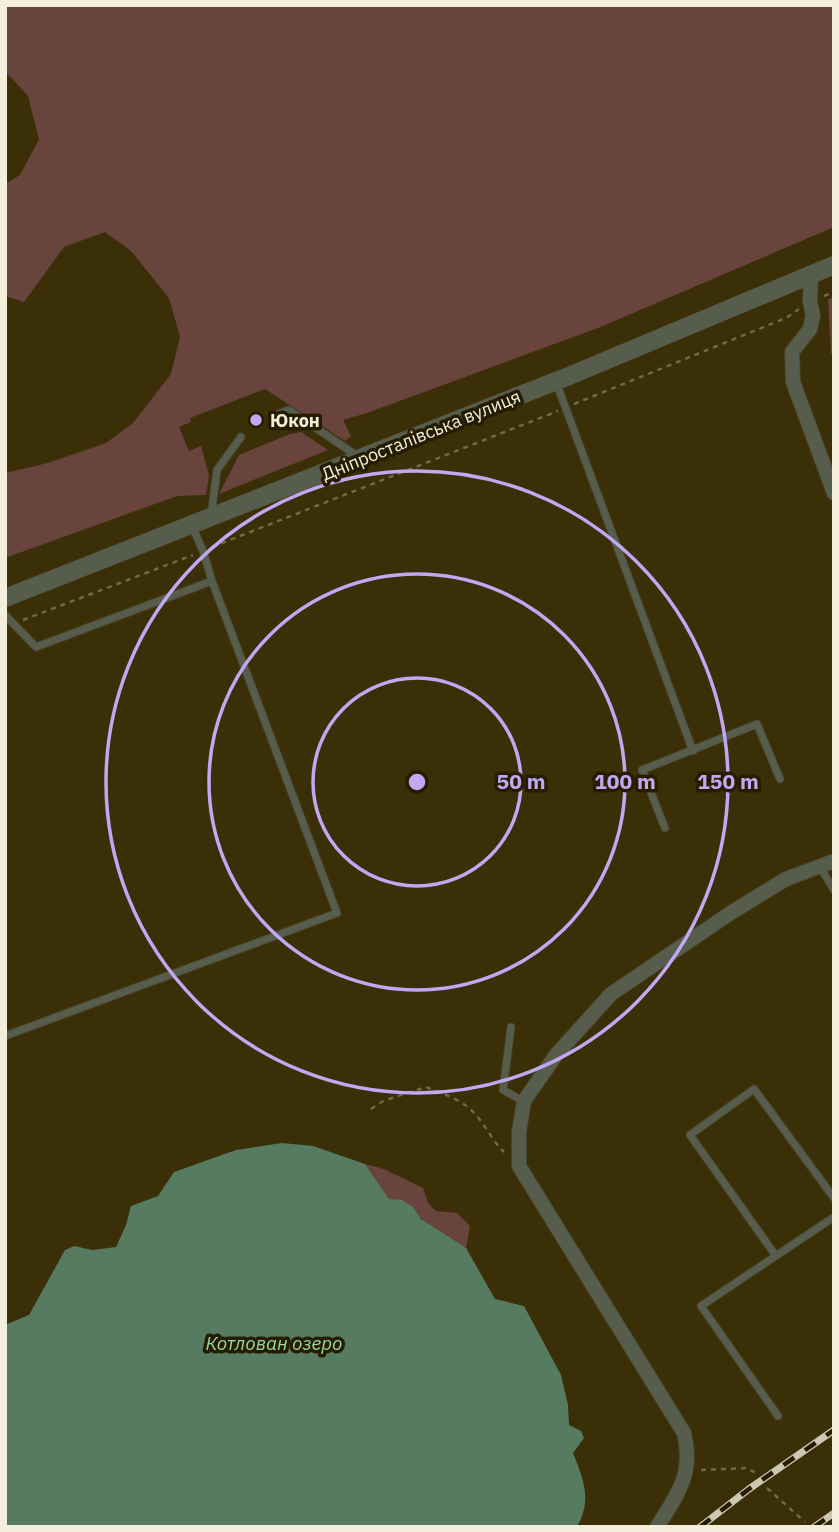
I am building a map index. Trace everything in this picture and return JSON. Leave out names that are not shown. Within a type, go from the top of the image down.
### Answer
[{"type":"street","name":"Дніпросталівська вулиця","points":[[5,598],[556,382],[834,265]]},
{"type":"street","points":[[811,274],[810,302],[813,315],[810,329],[792,352],[793,382],[834,493]]},
{"type":"street","points":[[657,1527],[688,1471],[689,1451],[684,1433],[519,1167],[519,1132],[524,1101],[556,1055],[611,995],[732,912],[786,879],[834,861]]},
{"type":"lane","points":[[556,382],[693,751]]},
{"type":"lane","points":[[275,415],[289,410],[362,459]]},
{"type":"lane","points":[[211,518],[217,470],[241,437]]},
{"type":"lane","points":[[5,1036],[337,912],[192,525]]},
{"type":"lane","points":[[5,615],[36,647],[212,582]]},
{"type":"lane","points":[[665,828],[642,770],[757,724],[780,779]]},
{"type":"lane","points":[[819,867],[834,890]]},
{"type":"lane","points":[[511,1027],[503,1090],[524,1101]]},
{"type":"lane","points":[[776,1256],[690,1135],[754,1089],[834,1198]]},
{"type":"lane","points":[[778,1416],[701,1306],[834,1217]]},
{"type":"path","points":[[15,624],[567,407],[786,318],[810,302],[834,292]]},
{"type":"path","points":[[371,1109],[383,1101],[426,1087],[442,1093],[472,1110],[494,1143],[519,1167]]},
{"type":"path","points":[[688,1471],[746,1468],[756,1473]]},
{"type":"path","points":[[767,1488],[805,1522]]},
{"type":"shaded area","points":[[5,5],[834,5],[834,1527],[5,1527]]},
{"type":"shaded area","points":[[5,5],[834,5],[834,227],[598,328],[343,420],[351,436],[345,441],[265,389],[190,418],[191,422],[179,427],[189,451],[201,446],[209,475],[206,495],[177,496],[5,558],[5,473],[48,463],[106,443],[133,423],[171,374],[180,337],[169,298],[131,251],[105,232],[64,247],[24,302],[5,296],[5,184],[20,175],[39,139],[28,96],[5,71]]},
{"type":"shaded area","points":[[834,297],[834,353],[831,354],[828,299]]},
{"type":"shaded area","points":[[301,432],[328,450],[219,494],[239,455]]},
{"type":"shaded area","points":[[365,1164],[384,1169],[423,1188],[428,1203],[436,1211],[457,1213],[470,1226],[466,1248],[426,1223],[405,1203],[389,1199]]},
{"type":"water","name":"Котлован озеро","points":[[282,1143],[313,1146],[365,1164],[389,1199],[402,1200],[413,1207],[421,1219],[466,1248],[495,1299],[524,1306],[561,1375],[568,1405],[569,1425],[581,1431],[584,1438],[573,1453],[585,1490],[584,1508],[577,1527],[5,1527],[5,1325],[29,1315],[65,1250],[74,1246],[92,1250],[116,1247],[131,1206],[158,1196],[174,1172],[236,1150]]},
{"type":"railway","points":[[700,1527],[834,1430]]},
{"type":"railway","points":[[814,1527],[834,1513]]},
{"type":"place","name":"Юкон","points":[[256,420]]}]
